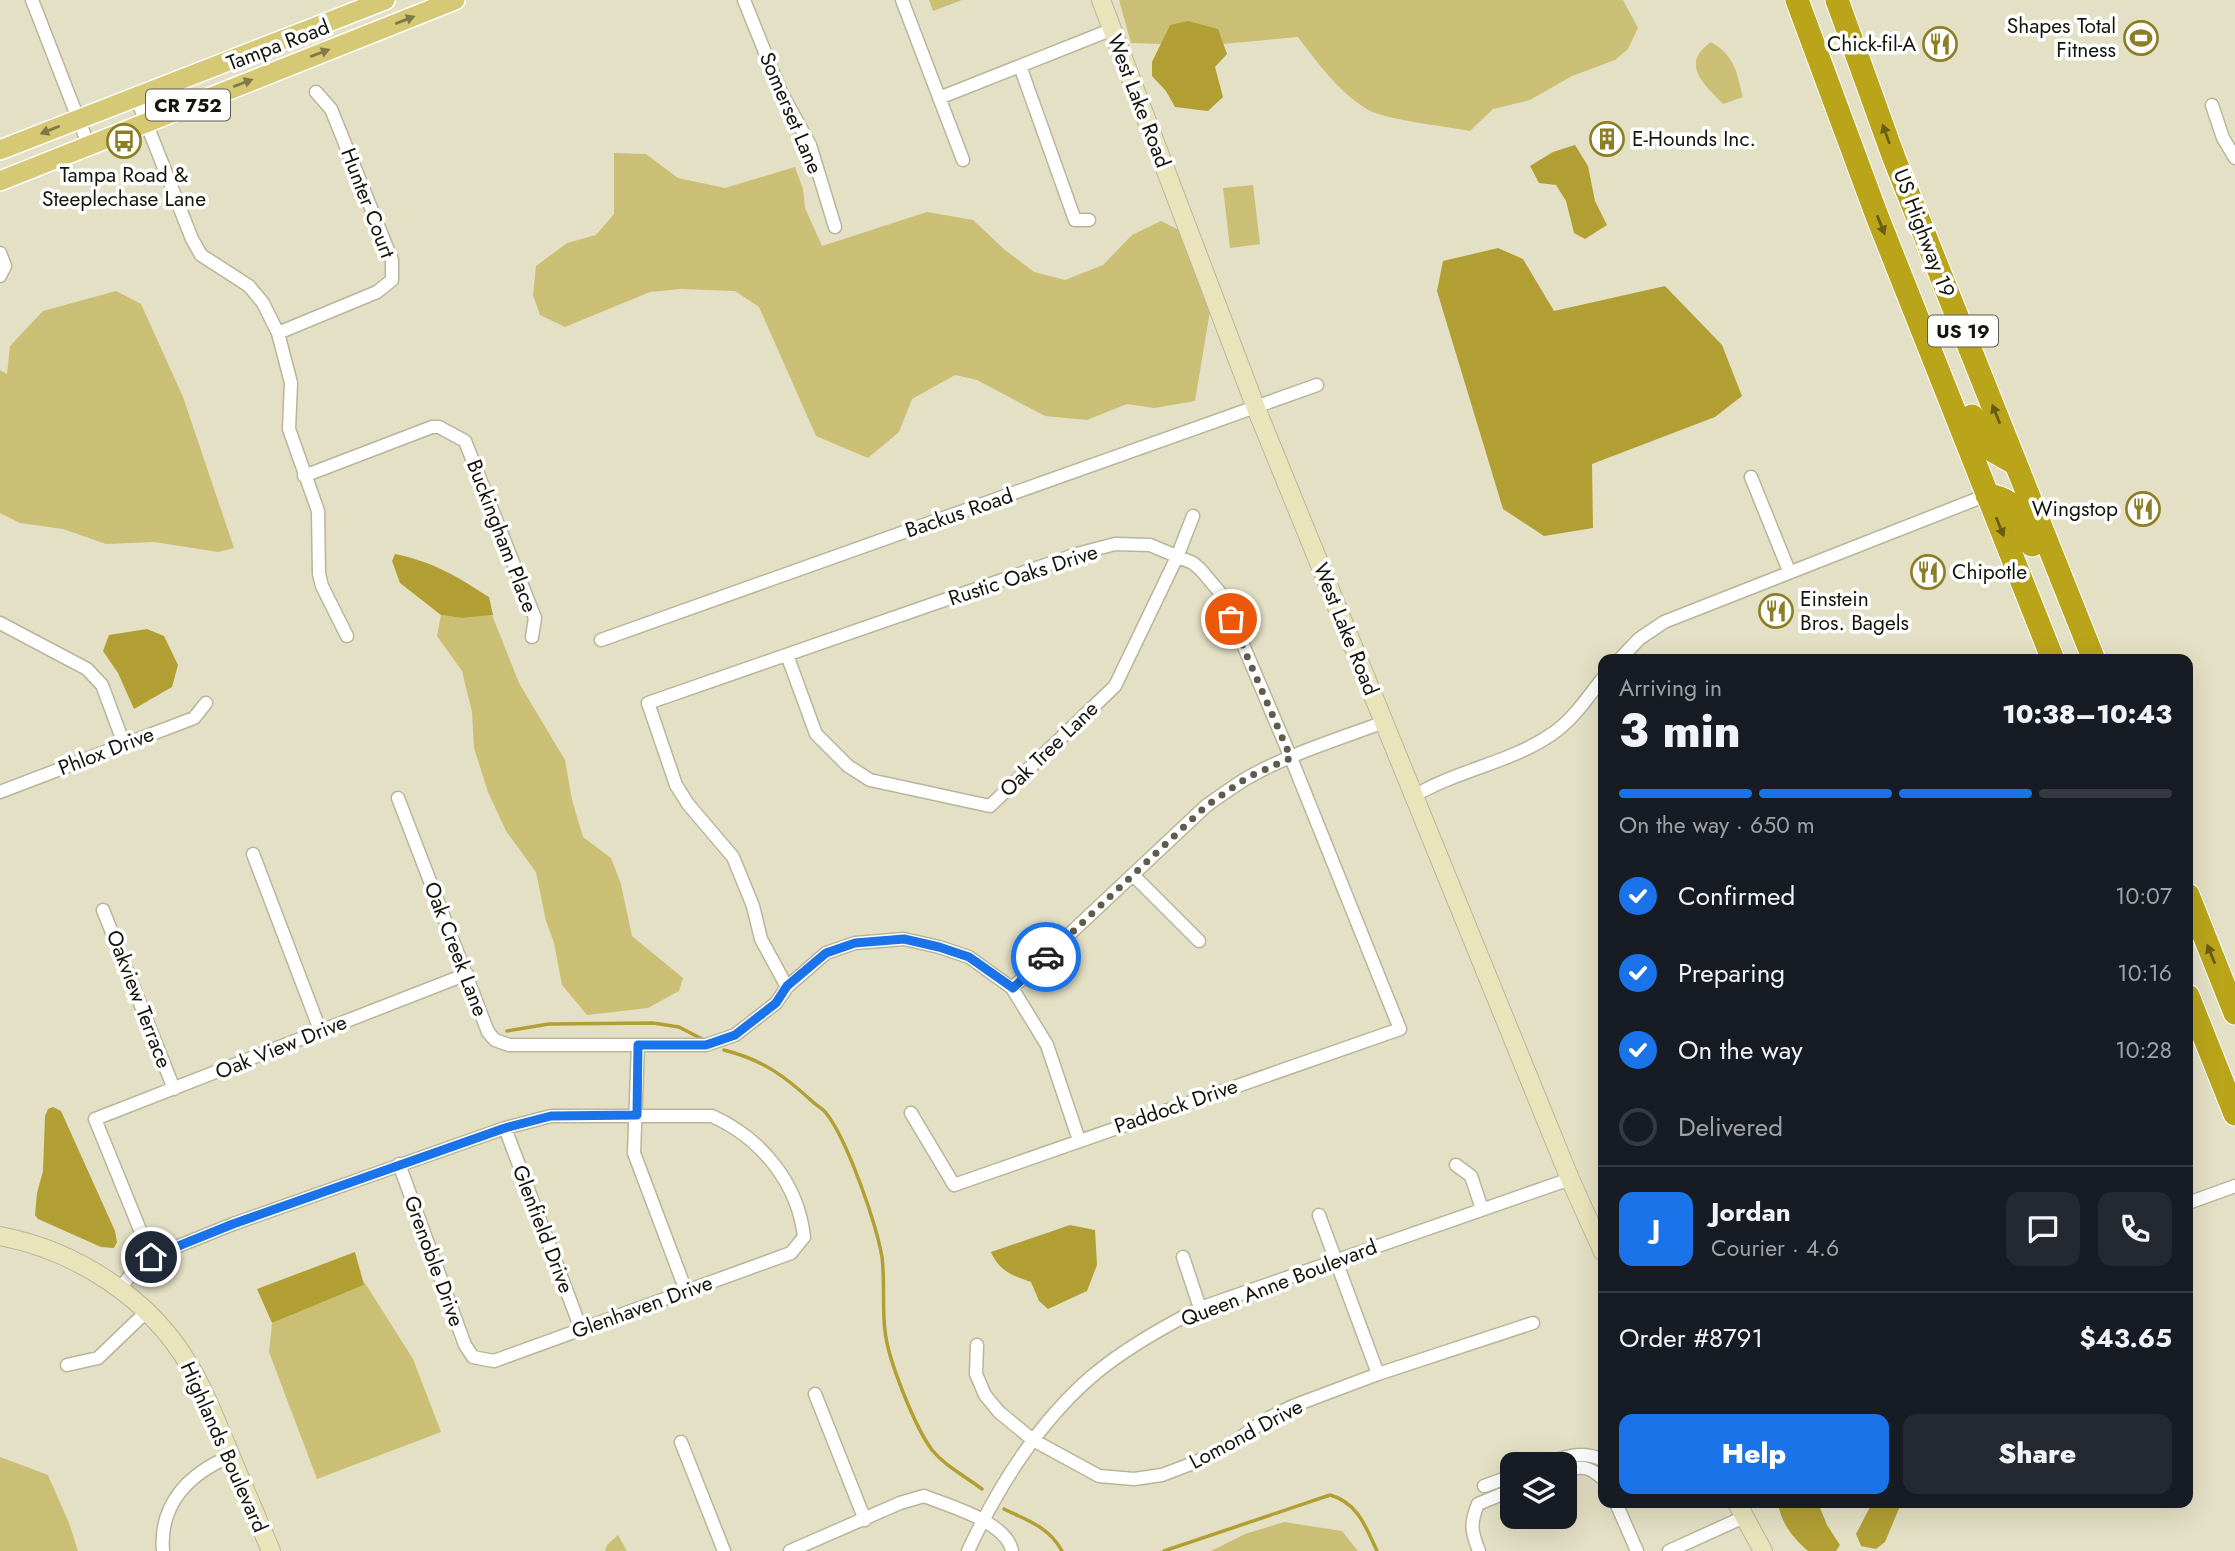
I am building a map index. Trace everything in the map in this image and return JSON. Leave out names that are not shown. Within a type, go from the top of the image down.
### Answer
[{"type":"highway","name":"US Highway 19","points":[[1797,0],[1877,216],[2051,654]]},
{"type":"highway","name":"US Highway 19","points":[[1837,0],[1894,158],[2090,654]]},
{"type":"highway","points":[[1945,384],[1960,389],[1988,448],[2016,464]]},
{"type":"highway","points":[[1987,495],[2001,497],[2010,502],[2023,521],[2058,610],[2088,654]]},
{"type":"highway","points":[[2193,908],[2235,1013]]},
{"type":"highway","points":[[2193,983],[2204,999],[2235,1076]]},
{"type":"highway","points":[[2193,1009],[2235,1114]]},
{"type":"main road","name":"Tampa Road","points":[[0,150],[385,0]]},
{"type":"main road","name":"Tampa Road","points":[[0,181],[456,0]]},
{"type":"street","points":[[32,0],[88,144]]},
{"type":"street","name":"Somerset Lane","points":[[744,0],[781,92],[810,145],[835,228]]},
{"type":"street","points":[[902,0],[963,160]]},
{"type":"street","name":"West Lake Road","points":[[1101,0],[1256,408],[1570,1179],[1598,1241]]},
{"type":"street","points":[[345,16],[354,40]]},
{"type":"street","points":[[939,98],[1112,29]]},
{"type":"street","points":[[1020,66],[1075,220],[1089,220]]},
{"type":"street","name":"Hunter Court","points":[[278,333],[377,292],[392,280],[392,260],[387,247],[331,109],[316,92]]},
{"type":"street","points":[[136,97],[192,239],[201,255],[249,286],[263,303],[278,333],[291,383],[289,429],[318,511],[319,575],[346,636]]},
{"type":"street","points":[[2212,105],[2223,138],[2235,158]]},
{"type":"street","points":[[0,253],[5,266],[0,276]]},
{"type":"street","name":"Backus Road","points":[[601,640],[1317,386]]},
{"type":"street","name":"Buckingham Place","points":[[304,477],[432,427],[439,427],[465,440],[535,618],[532,637]]},
{"type":"street","points":[[1751,477],[1789,571]]},
{"type":"street","points":[[1625,654],[1639,639],[1664,622],[1987,495]]},
{"type":"street","points":[[1177,557],[1193,516]]},
{"type":"street","name":"Rustic Oaks Drive","points":[[787,986],[761,940],[753,906],[733,857],[688,804],[676,785],[648,703],[1077,554],[1115,544],[1150,545],[1201,570],[1222,595],[1400,1029]]},
{"type":"street","name":"Oak Tree Lane","points":[[787,655],[816,734],[848,766],[870,780],[990,806],[1115,686],[1177,557]]},
{"type":"street","points":[[0,623],[87,669],[102,685],[124,744]]},
{"type":"street","points":[[1414,796],[1525,749],[1552,734],[1573,716],[1598,684]]},
{"type":"street","name":"Phlox Drive","points":[[0,792],[194,718],[206,703]]},
{"type":"street","points":[[1013,988],[1206,806],[1248,777],[1384,722]]},
{"type":"street","name":"Oak Creek Lane","points":[[398,798],[488,1032],[495,1040],[509,1045],[706,1045],[735,1035],[776,1003],[787,986],[826,953],[855,943],[904,939],[969,957],[1013,988],[1047,1045],[1079,1140]]},
{"type":"street","points":[[253,854],[320,1030]]},
{"type":"street","points":[[1133,875],[1199,941]]},
{"type":"street","name":"Oakview Terrace","points":[[103,910],[174,1089]]},
{"type":"street","name":"Oak View Drive","points":[[151,1257],[94,1119],[467,974]]},
{"type":"street","name":"Paddock Drive","points":[[911,1113],[954,1185],[1400,1029]]},
{"type":"street","points":[[638,1045],[634,1153],[686,1291]]},
{"type":"street","points":[[120,1289],[134,1270],[151,1257],[233,1224],[505,1128],[551,1116],[637,1115]]},
{"type":"street","name":"Glenhaven Drive","points":[[473,1357],[494,1362],[791,1253],[804,1237],[802,1223],[785,1179],[772,1159],[732,1125],[712,1116],[637,1115]]},
{"type":"street","name":"Glenfield Drive","points":[[505,1128],[581,1329]]},
{"type":"street","name":"Grenoble Drive","points":[[399,1164],[465,1345],[473,1357]]},
{"type":"street","points":[[1456,1165],[1471,1176],[1482,1209]]},
{"type":"street","name":"Queen Anne Boulevard","points":[[968,1551],[982,1521],[1033,1440],[1072,1395],[1127,1350],[1200,1308],[1570,1179]]},
{"type":"street","points":[[2193,1201],[2235,1186]]},
{"type":"street","points":[[1319,1215],[1378,1374]]},
{"type":"street","name":"Highlands Boulevard","points":[[0,1236],[55,1252],[80,1264],[120,1289],[146,1312],[170,1339],[203,1390],[271,1551]]},
{"type":"street","points":[[1183,1257],[1200,1308]]},
{"type":"street","points":[[67,1365],[98,1358],[146,1312]]},
{"type":"street","name":"Lomond Drive","points":[[977,1345],[976,1374],[985,1395],[999,1412],[1033,1440],[1107,1478],[1134,1479],[1162,1475],[1196,1462],[1230,1445],[1265,1420],[1293,1406],[1378,1374],[1533,1323]]},
{"type":"street","points":[[815,1394],[865,1520]]},
{"type":"street","points":[[681,1442],[724,1551]]},
{"type":"street","points":[[1577,1454],[1598,1458]]},
{"type":"street","points":[[163,1551],[166,1516],[177,1494],[201,1471],[231,1456]]},
{"type":"street","points":[[1577,1467],[1593,1470],[1598,1474]]},
{"type":"street","points":[[1484,1486],[1500,1480]]},
{"type":"street","points":[[1479,1551],[1471,1520],[1478,1503],[1500,1495]]},
{"type":"street","points":[[790,1551],[900,1503],[924,1496],[982,1521],[1006,1536],[1012,1551]]},
{"type":"street","points":[[1618,1508],[1637,1551]]},
{"type":"street","points":[[1669,1551],[1741,1510],[1763,1551]]},
{"type":"shaded area","points":[[929,0],[962,0],[933,11]]},
{"type":"shaded area","points":[[1119,0],[1623,0],[1638,28],[1628,49],[1615,60],[1572,76],[1530,100],[1493,109],[1470,131],[1400,119],[1365,108],[1337,84],[1298,37],[1223,44],[1217,29],[1170,25],[1161,44],[1131,43]]},
{"type":"shaded area","points":[[1188,21],[1218,29],[1227,54],[1215,67],[1223,97],[1208,111],[1175,107],[1166,91],[1152,76],[1152,62],[1170,25]]},
{"type":"shaded area","points":[[1711,42],[1730,59],[1743,97],[1723,104],[1698,74],[1697,58]]},
{"type":"shaded area","points":[[1575,145],[1588,166],[1595,201],[1607,225],[1585,239],[1574,233],[1566,201],[1556,185],[1539,183],[1530,166],[1553,152]]},
{"type":"shaded area","points":[[614,153],[646,154],[678,178],[725,188],[795,167],[803,189],[805,208],[822,246],[927,212],[973,220],[1034,272],[1065,280],[1103,265],[1132,235],[1161,221],[1183,232],[1211,305],[1195,401],[1154,408],[1127,404],[1087,420],[1045,416],[977,380],[955,375],[912,399],[899,432],[868,458],[816,436],[759,307],[735,291],[680,289],[650,292],[565,327],[540,315],[533,295],[536,266],[567,243],[596,235],[614,214]]},
{"type":"shaded area","points":[[1253,185],[1260,244],[1230,248],[1223,188]]},
{"type":"shaded area","points":[[1498,248],[1523,259],[1554,311],[1665,286],[1722,345],[1742,396],[1715,417],[1592,464],[1593,528],[1544,536],[1503,509],[1437,291],[1443,261]]},
{"type":"shaded area","points":[[116,291],[141,304],[183,397],[234,548],[218,552],[154,542],[106,544],[63,529],[20,523],[0,513],[0,370],[7,374],[10,346],[43,311]]},
{"type":"shaded area","points":[[395,554],[433,566],[477,589],[489,597],[493,615],[462,618],[441,615],[400,583],[392,561]]},
{"type":"shaded area","points":[[441,615],[462,618],[492,615],[519,683],[565,760],[572,800],[583,837],[611,858],[621,884],[632,936],[683,978],[679,991],[648,1008],[587,1015],[562,985],[536,872],[506,831],[488,792],[474,748],[472,712],[462,671],[437,636]]},
{"type":"shaded area","points":[[147,629],[164,636],[178,665],[172,687],[134,709],[118,673],[103,651],[109,635]]},
{"type":"shaded area","points":[[53,1107],[61,1111],[115,1231],[117,1242],[114,1248],[101,1247],[38,1219],[35,1215],[43,1171],[45,1116],[48,1109]]},
{"type":"shaded area","points":[[1070,1225],[1095,1230],[1097,1265],[1087,1291],[1048,1309],[1039,1301],[1031,1282],[1002,1268],[991,1252]]},
{"type":"shaded area","points":[[355,1252],[364,1285],[272,1323],[257,1289]]},
{"type":"shaded area","points":[[363,1280],[413,1359],[441,1432],[317,1479],[269,1352],[272,1323],[364,1285]]},
{"type":"shaded area","points":[[0,1457],[48,1475],[78,1551],[0,1551]]},
{"type":"shaded area","points":[[1779,1508],[1820,1508],[1840,1545],[1836,1551],[1808,1551],[1788,1530]]},
{"type":"shaded area","points":[[1869,1508],[1899,1508],[1885,1542],[1876,1549],[1861,1546],[1856,1534]]},
{"type":"shaded area","points":[[1284,1522],[1342,1531],[1358,1551],[1211,1551],[1245,1534]]},
{"type":"shaded area","points":[[618,1535],[627,1551],[605,1551],[607,1545]]},
{"type":"waterway","points":[[507,1031],[549,1024],[653,1023],[679,1027],[704,1040]]},
{"type":"waterway","points":[[724,1050],[762,1064],[783,1077],[823,1110],[834,1125],[860,1182],[879,1242],[883,1266],[885,1331],[903,1393],[932,1450],[949,1466],[982,1489]]},
{"type":"waterway","points":[[1164,1551],[1330,1495],[1354,1509],[1377,1551]]},
{"type":"waterway","points":[[1004,1509],[1044,1530],[1062,1551]]},
{"type":"way so far","points":[[1046,957],[1206,806],[1248,777],[1291,758],[1231,619]]},
{"type":"place","name":"Shapes Total Fitness","points":[[2141,38]]},
{"type":"place","name":"Chick-fil-A","points":[[1940,44]]},
{"type":"place","name":"E-Hounds Inc.","points":[[1607,139]]},
{"type":"place","name":"Tampa Road & Steeplechase Lane","points":[[124,141]]},
{"type":"place","name":"Wingstop","points":[[2143,509]]},
{"type":"place","name":"Chipotle","points":[[1928,572]]},
{"type":"place","name":"Einstein Bros. Bagels","points":[[1776,611]]},
{"type":"route","points":[[151,1257],[233,1224],[505,1128],[551,1116],[637,1115],[638,1045],[706,1045],[735,1035],[776,1003],[787,986],[826,953],[855,943],[904,939],[939,947],[969,957],[1013,988],[1046,957]]}]
